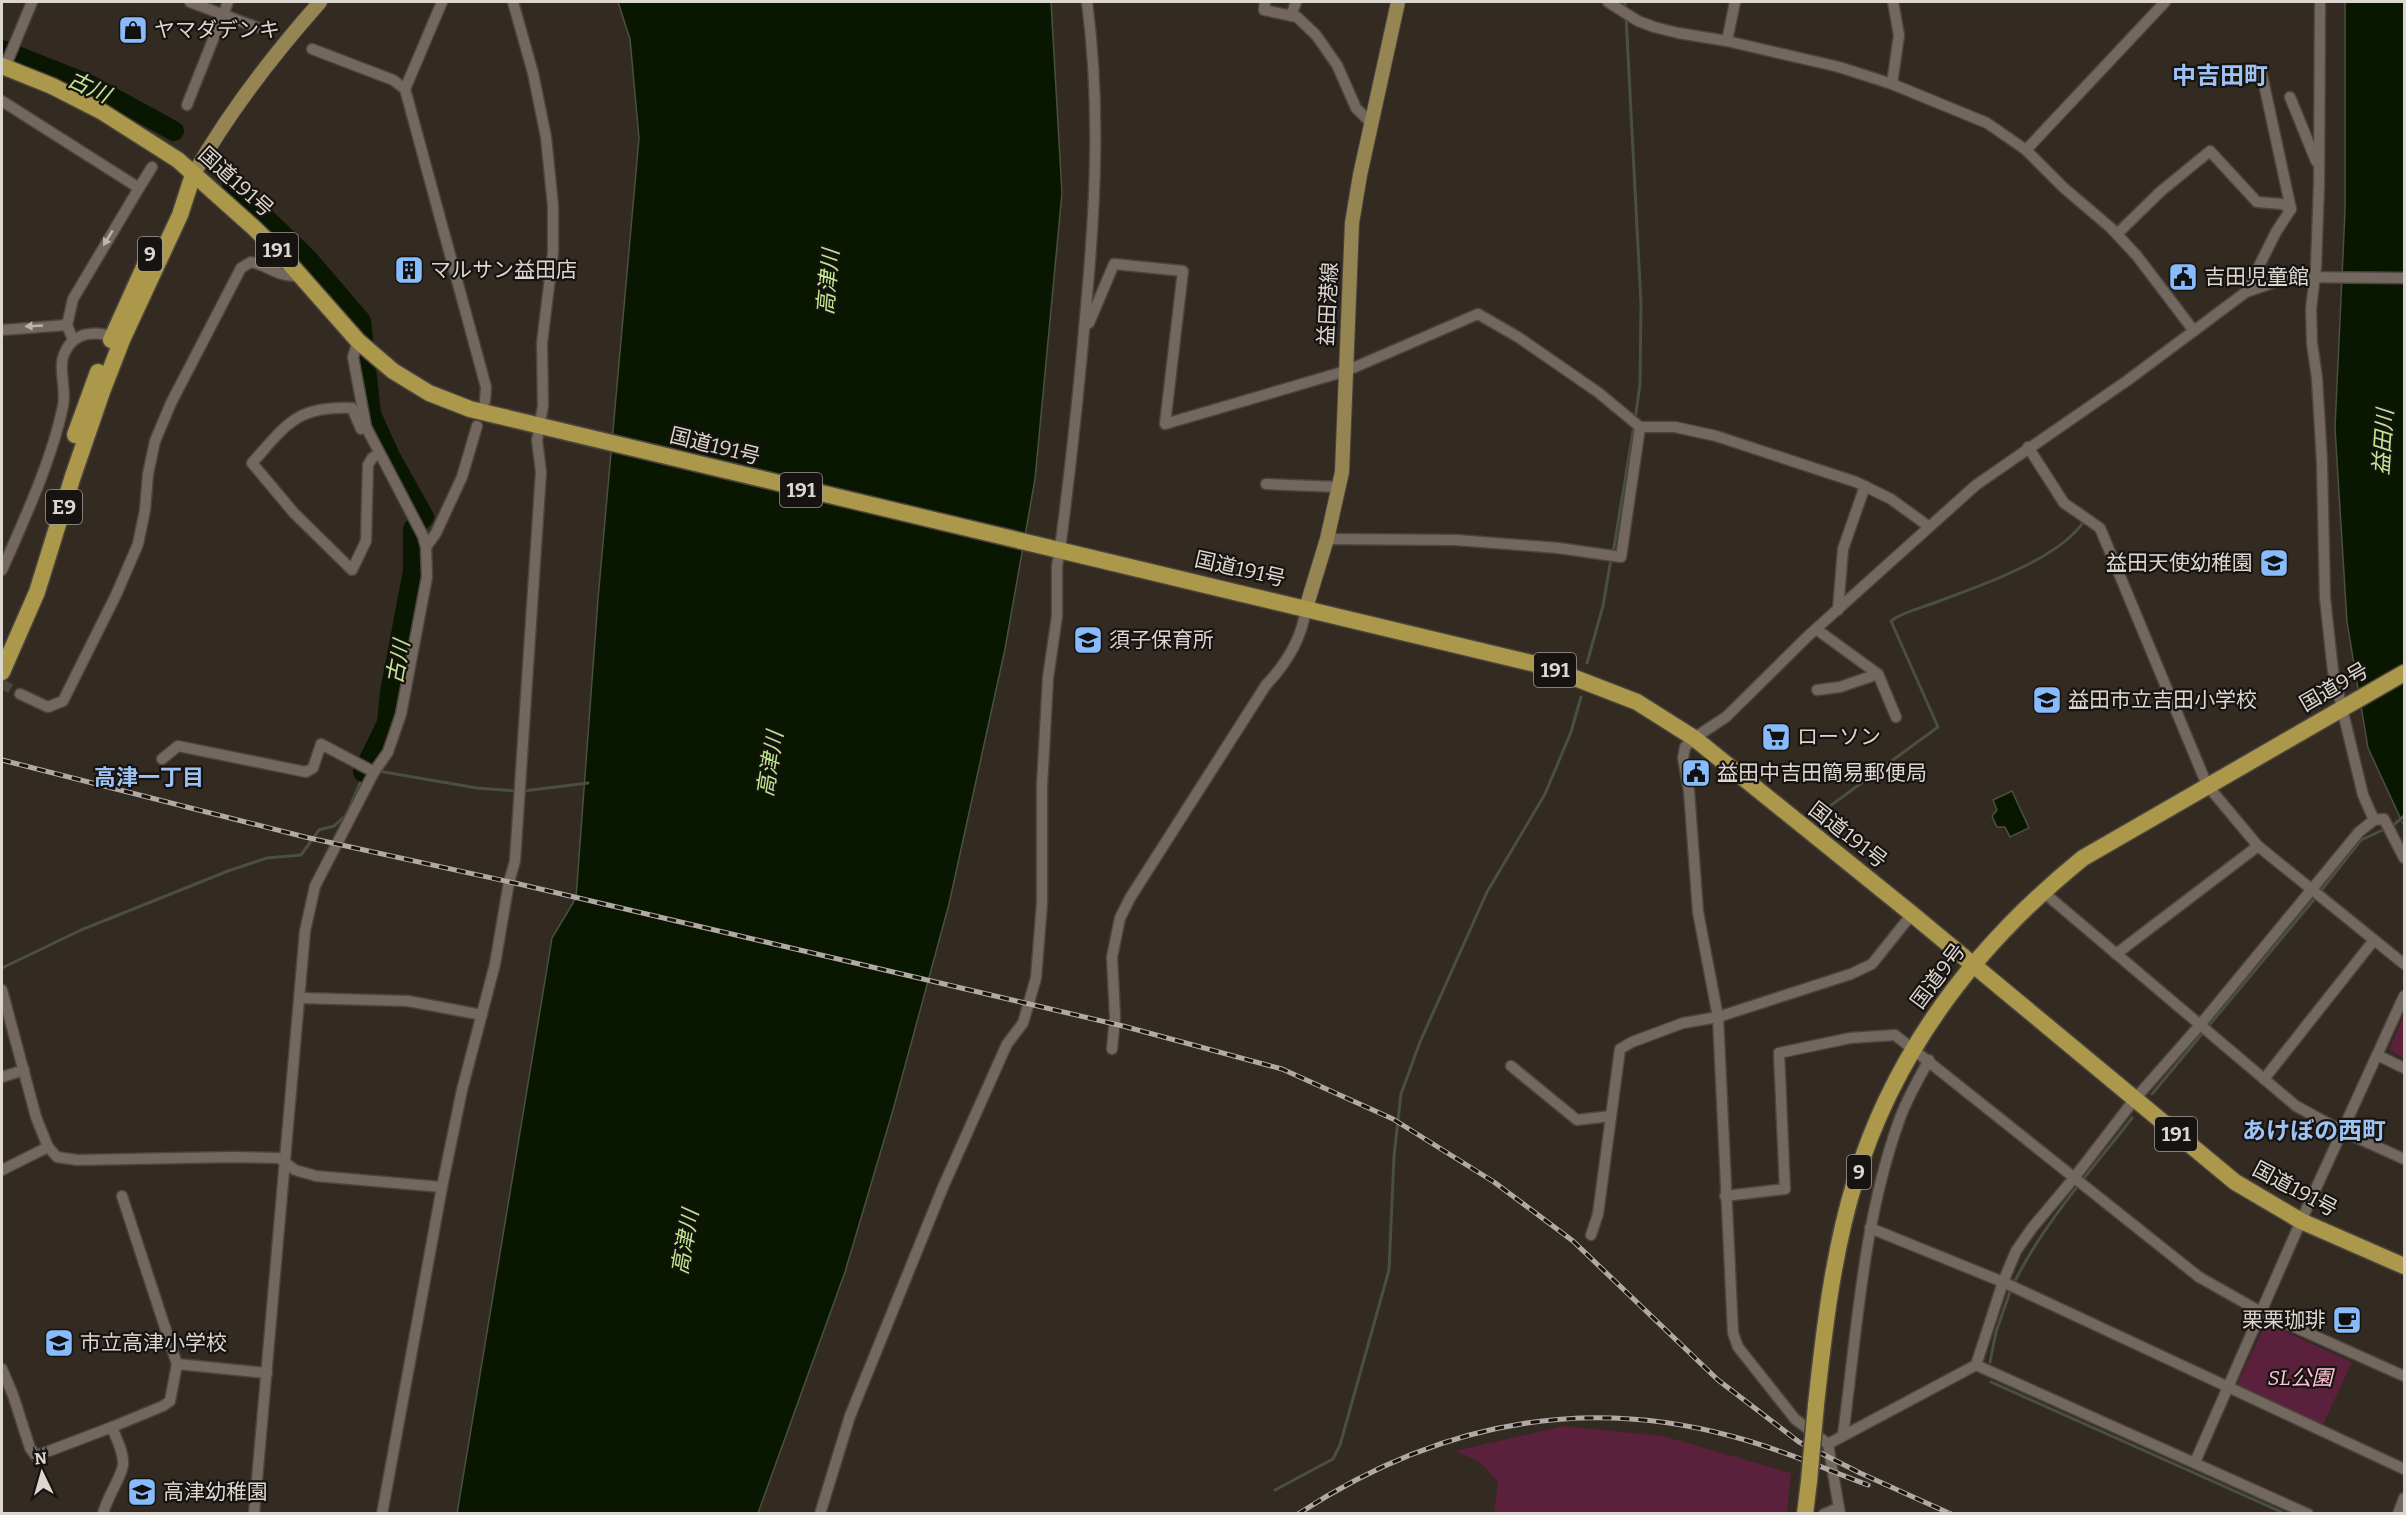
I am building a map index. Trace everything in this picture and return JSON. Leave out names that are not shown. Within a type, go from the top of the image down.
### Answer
[{"type":"highway","name":"国道191号","points":[[3,67],[52,86],[101,111],[178,160],[193,176],[253,226],[358,341],[393,371],[429,393],[470,409],[909,516],[1058,549],[1544,666],[1637,702],[1694,738],[1912,914],[2235,1182],[2301,1221],[2404,1266]]},
{"type":"highway","name":"9","points":[[118,338],[180,215],[193,176]]},
{"type":"highway","name":"E9","points":[[2,651],[30,586],[49,531],[88,397],[118,338]]},
{"type":"highway","name":"E9","points":[[2,672],[37,592],[118,338]]},
{"type":"highway","name":"国道9号","points":[[1805,1514],[1823,1346],[1840,1243],[1856,1180],[1887,1098],[1913,1048],[1972,965],[2042,891],[2083,858],[2206,785],[2404,673]]},
{"type":"main road","points":[[193,176],[215,139],[275,52],[320,2]]},
{"type":"main road","name":"益田港線","points":[[1306,608],[1327,539],[1342,472],[1352,223],[1360,175],[1398,2]]},
{"type":"street","points":[[3,67],[32,2]]},
{"type":"street","points":[[190,2],[256,27]]},
{"type":"street","points":[[187,105],[228,2]]},
{"type":"street","points":[[405,89],[442,2]]},
{"type":"street","points":[[382,1514],[442,1187],[462,1090],[495,964],[509,882],[515,861],[541,472],[537,440],[544,427],[542,343],[553,253],[553,206],[544,127],[533,73],[513,2]]},
{"type":"street","points":[[820,1514],[858,1396],[943,1187],[1007,1044],[1023,1023],[1036,978],[1042,903],[1043,774],[1048,678],[1057,615],[1058,549],[1084,333],[1097,162],[1094,49],[1087,2]]},
{"type":"street","points":[[1265,2],[1264,10],[1298,17],[1316,35],[1337,65],[1356,108],[1371,123]]},
{"type":"street","points":[[1291,16],[1296,2]]},
{"type":"street","points":[[1608,2],[1638,21],[1654,27],[1839,67],[1892,84],[1987,123],[2026,150],[2064,188],[2117,234],[2194,331]]},
{"type":"street","points":[[1727,41],[1735,2]]},
{"type":"street","points":[[1892,84],[1899,35],[1893,2]]},
{"type":"street","points":[[2026,150],[2165,2]]},
{"type":"street","points":[[2320,2],[2318,277],[2311,309],[2322,462],[2325,598],[2333,671],[2344,707],[2363,795],[2374,820]]},
{"type":"street","points":[[312,49],[393,80],[405,89],[486,387],[485,401]]},
{"type":"street","points":[[2246,292],[2276,232],[2291,208],[2262,75]]},
{"type":"street","points":[[2290,97],[2319,167]]},
{"type":"street","points":[[2,101],[139,188]]},
{"type":"street","points":[[2117,234],[2160,192],[2210,151],[2257,202],[2282,204],[2291,208]]},
{"type":"street","points":[[74,340],[67,325],[73,299],[152,167]]},
{"type":"street","points":[[20,694],[48,707],[63,701],[116,596],[138,544],[155,441],[171,403],[241,268],[250,262],[263,265],[283,276],[299,276]]},
{"type":"street","points":[[1084,333],[1114,264],[1183,271],[1165,424],[1346,371],[1369,359],[1478,314],[1518,337],[1599,393],[1640,427],[1675,427],[1716,436],[1865,486],[1891,499],[1928,526]]},
{"type":"street","points":[[1824,1514],[1839,1511],[1828,1444],[1795,1419],[1738,1347],[1731,1318],[1718,1017],[1698,912],[1689,791],[1683,758],[1685,747],[1694,738],[1726,717],[1816,629],[1976,485],[2128,380],[2246,292],[2290,278],[2404,278]]},
{"type":"street","points":[[2,330],[67,325]]},
{"type":"street","points":[[2,570],[57,430],[66,388],[62,363],[65,352],[74,340],[94,332],[118,338]]},
{"type":"street","points":[[254,1514],[301,998],[305,931],[315,886],[374,772],[388,752],[401,714],[428,577],[426,547],[416,520],[366,427],[353,357],[358,341]]},
{"type":"street","points":[[366,427],[361,429],[358,426],[352,408],[327,407],[302,414],[284,427],[252,463],[294,513],[352,570],[366,541],[368,465],[372,458],[379,454]]},
{"type":"street","points":[[426,547],[436,533],[462,477],[477,426]]},
{"type":"street","points":[[1327,539],[1456,540],[1558,548],[1621,557],[1640,427]]},
{"type":"street","points":[[2028,447],[2064,503],[2100,528],[2206,785],[2258,846],[2404,964]]},
{"type":"street","points":[[1266,484],[1339,487]]},
{"type":"street","points":[[1838,610],[1843,549],[1865,486]]},
{"type":"street","points":[[1112,1049],[1115,1017],[1112,957],[1120,918],[1130,898],[1266,685],[1282,668],[1303,630],[1306,608]]},
{"type":"street","points":[[1816,629],[1878,674],[1896,717]]},
{"type":"street","points":[[1817,690],[1840,687],[1878,674]]},
{"type":"street","points":[[162,759],[178,746],[306,772],[313,768],[321,744],[374,772]]},
{"type":"street","points":[[1828,1444],[1976,1365],[2003,1282],[2016,1251],[2134,1100],[2200,1025],[2359,832],[2374,820],[2384,819],[2404,858]]},
{"type":"street","points":[[2116,954],[2258,846]]},
{"type":"street","points":[[2042,891],[2296,1106],[2342,1131],[2404,1159]]},
{"type":"street","points":[[1591,1235],[1598,1214],[1620,1049],[1632,1042],[1683,1023],[1718,1017],[1851,974],[1872,964],[1912,914]]},
{"type":"street","points":[[2264,1079],[2374,940]]},
{"type":"street","points":[[2,990],[36,1117],[48,1147],[57,1157],[77,1160],[279,1158],[295,1170],[316,1176],[442,1187]]},
{"type":"street","points":[[2195,1462],[2301,1221],[2404,996]]},
{"type":"street","points":[[301,998],[408,1001],[482,1015]]},
{"type":"street","points":[[1725,1196],[1785,1189],[1779,1053],[1850,1038],[1895,1035],[2199,1277],[2261,1312],[2404,1376]]},
{"type":"street","points":[[2377,1055],[2404,1068]]},
{"type":"street","points":[[1843,1435],[1870,1228],[1883,1169],[1899,1119],[1929,1060]]},
{"type":"street","points":[[1511,1066],[1577,1120],[1611,1116]]},
{"type":"street","points":[[2,1077],[24,1070]]},
{"type":"street","points":[[2,1170],[48,1147]]},
{"type":"street","points":[[2,1369],[30,1448],[36,1456],[164,1406],[170,1401],[177,1364],[122,1196]]},
{"type":"street","points":[[1870,1228],[2003,1282],[2404,1469]]},
{"type":"street","points":[[177,1364],[267,1373]]},
{"type":"street","points":[[1976,1365],[2308,1514]]},
{"type":"street","points":[[103,1514],[105,1504],[123,1470],[124,1462],[112,1427]]},
{"type":"street","points":[[2398,1514],[2404,1498]]},
{"type":"green space","points":[[2404,1015],[2404,1058],[2389,1050]]},
{"type":"green space","name":"SL公園","points":[[2266,1323],[2352,1362],[2322,1427],[2235,1388]]},
{"type":"green space","points":[[1564,1426],[1663,1436],[1791,1473],[1787,1513],[1494,1513],[1498,1482],[1480,1462],[1455,1451]]},
{"type":"water","name":"高津川","points":[[618,2],[1051,2],[1062,193],[1035,479],[1005,649],[949,904],[893,1110],[845,1272],[758,1513],[457,1514],[552,938],[576,898],[598,599],[639,138],[630,39]]},
{"type":"water","name":"益田川","points":[[2345,2],[2404,2],[2404,826],[2368,748],[2347,622],[2335,428],[2345,211]]},
{"type":"water","points":[[2012,791],[2029,828],[2010,837],[2005,827],[1997,827],[1992,816],[1997,810],[1993,800]]},
{"type":"waterway","points":[[1625,2],[1625,10]]},
{"type":"waterway","points":[[1626,16],[1641,304],[1640,384],[1635,420]]},
{"type":"waterway","name":"古川","points":[[2,50],[88,84],[174,131]]},
{"type":"waterway","name":"古川","points":[[232,186],[307,258],[361,321],[371,414],[390,456],[424,517],[413,529],[413,571],[390,692],[387,723],[363,772]]},
{"type":"waterway","points":[[1613,553],[1634,426]]},
{"type":"waterway","points":[[1815,817],[1938,727],[1891,621],[2037,560],[2072,535],[2084,521]]},
{"type":"waterway","points":[[1587,663],[1603,606],[1611,559]]},
{"type":"waterway","points":[[1275,1490],[1333,1459],[1340,1445],[1389,1270],[1394,1156],[1401,1094],[1420,1042],[1487,892],[1545,794],[1571,732],[1581,697]]},
{"type":"waterway","points":[[378,771],[477,788],[516,791]]},
{"type":"waterway","name":"古川","points":[[2,968],[81,930],[228,871],[267,858],[301,855],[319,830],[334,826],[346,815],[365,772]]},
{"type":"waterway","points":[[523,791],[588,783]]},
{"type":"waterway","points":[[2391,827],[2404,816]]},
{"type":"waterway","points":[[2320,892],[2361,840],[2385,829]]},
{"type":"waterway","points":[[2152,1094],[2316,897]]},
{"type":"waterway","points":[[2014,1283],[2054,1218],[2132,1118]]},
{"type":"waterway","points":[[1990,1362],[1996,1332],[2011,1289]]},
{"type":"waterway","points":[[1991,1382],[2286,1514]]},
{"type":"tunnel","points":[[2,684],[20,694]]},
{"type":"railway","points":[[2,760],[305,837],[519,884],[1123,1026],[1282,1069],[1393,1119],[1494,1182],[1573,1241],[1718,1380],[1799,1442],[1860,1473],[1951,1514]]},
{"type":"railway","points":[[1298,1514],[1348,1484],[1400,1459],[1453,1440],[1506,1427],[1561,1419],[1617,1418],[1673,1424],[1731,1436],[1783,1452],[1868,1485]]},
{"type":"place","name":"ヤマダデンキ","points":[[133,30]]},
{"type":"place","name":"マルサン益田店","points":[[409,270]]},
{"type":"place","name":"吉田児童館","points":[[2183,277]]},
{"type":"place","name":"益田天使幼稚園","points":[[2274,563]]},
{"type":"place","name":"須子保育所","points":[[1088,640]]},
{"type":"place","name":"益田市立吉田小学校","points":[[2047,700]]},
{"type":"place","name":"ローソン","points":[[1776,737]]},
{"type":"place","name":"益田中吉田簡易郵便局","points":[[1696,773]]},
{"type":"place","name":"栗栗珈琲","points":[[2347,1320]]},
{"type":"place","name":"市立高津小学校","points":[[59,1343]]},
{"type":"place","name":"高津幼稚園","points":[[142,1492]]},
{"type":"district","name":"中吉田町","points":[[2220,76]]},
{"type":"district","name":"高津一丁目","points":[[149,777]]},
{"type":"district","name":"あけぼの西町","points":[[2314,1131]]}]
